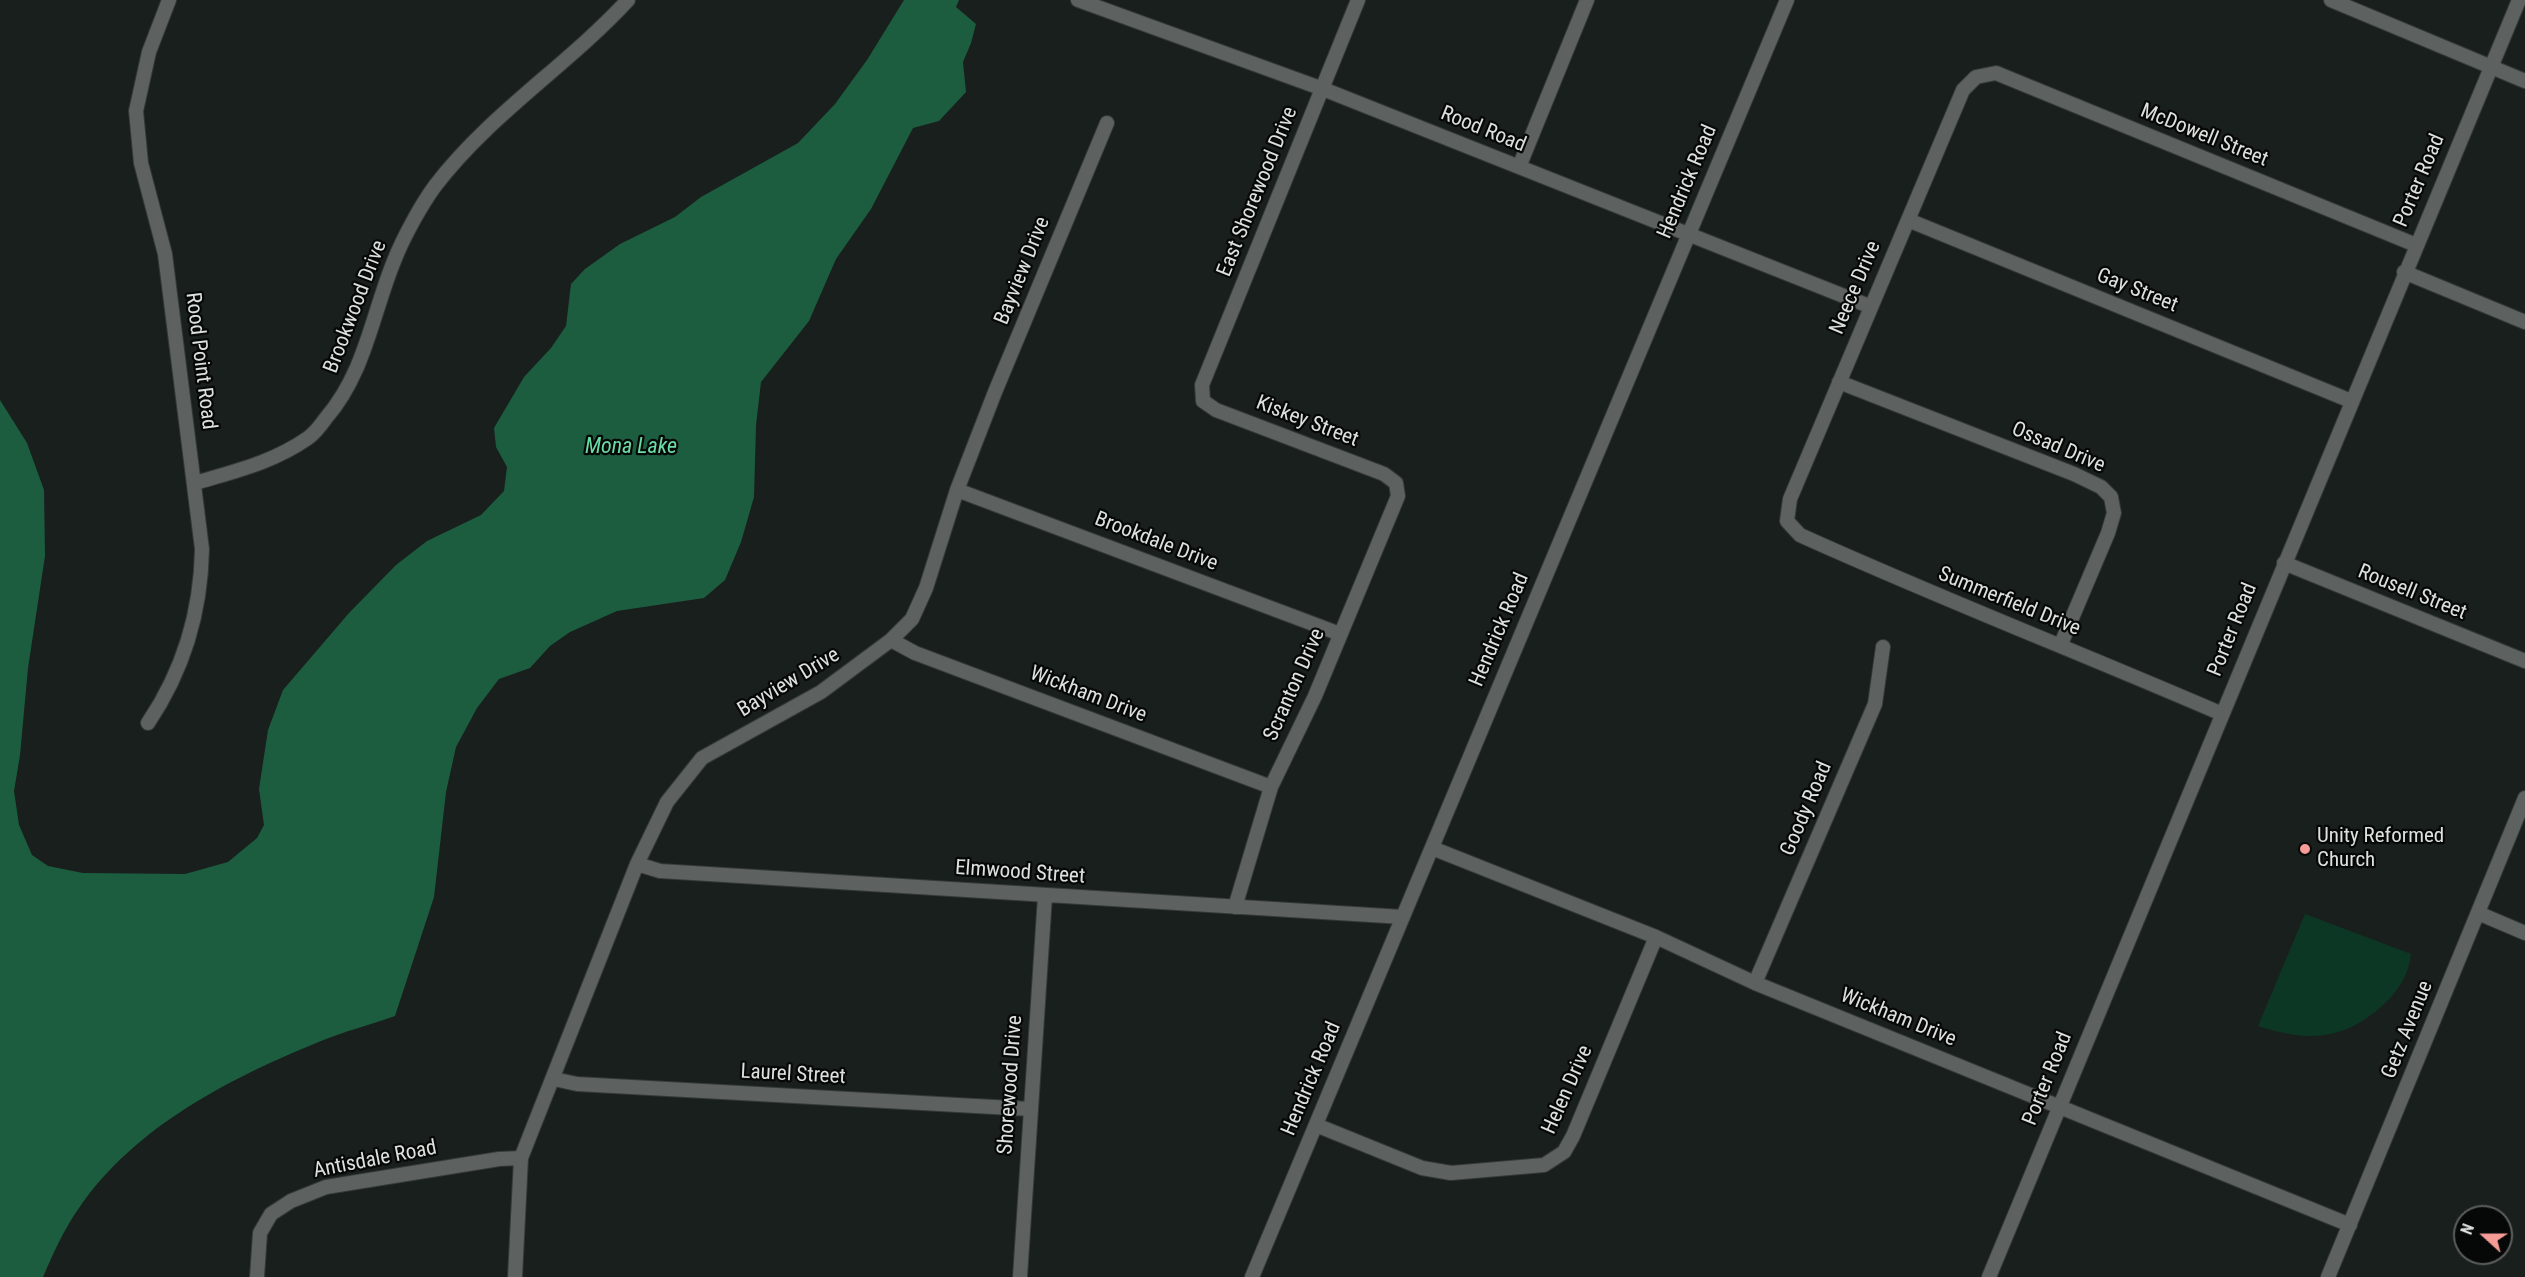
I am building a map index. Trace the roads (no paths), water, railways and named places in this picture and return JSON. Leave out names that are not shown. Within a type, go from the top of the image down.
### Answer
[{"type":"street","name":"Rood Point Road","points":[[148,723],[167,695],[192,628],[201,585],[202,549],[195,483],[165,254],[141,163],[136,111],[149,52],[169,0]]},
{"type":"street","name":"Brookwood Drive","points":[[195,483],[267,462],[310,437],[342,399],[372,332],[394,260],[434,187],[468,147],[546,75],[577,51],[628,0]]},
{"type":"street","name":"Rood Road","points":[[1078,0],[1323,89],[1869,306]]},
{"type":"street","name":"East Shorewood Drive","points":[[1203,401],[1202,385],[1358,0]]},
{"type":"street","points":[[1519,167],[1587,0]]},
{"type":"street","name":"Hendrick Road","points":[[1252,1277],[1787,0]]},
{"type":"street","points":[[2331,0],[2525,81]]},
{"type":"street","name":"Porter Road","points":[[1989,1277],[2404,272],[2519,0]]},
{"type":"street","name":"McDowell Street","points":[[1976,77],[1996,73],[2416,245]]},
{"type":"street","name":"Neece Drive","points":[[1787,521],[1790,499],[1869,306],[1963,90],[1976,77]]},
{"type":"street","name":"Bayview Drive","points":[[515,1277],[521,1158],[554,1079],[636,864],[667,802],[702,758],[821,692],[891,640],[912,619],[926,588],[957,489],[1107,123]]},
{"type":"street","name":"Gay Street","points":[[1908,220],[2351,401]]},
{"type":"street","points":[[2404,272],[2525,322]]},
{"type":"street","name":"Ossad Drive","points":[[1839,382],[2074,474],[2101,487],[2111,497],[2114,513],[2108,533],[2061,644]]},
{"type":"street","name":"Kiskey Street","points":[[1203,401],[1216,410],[1384,474],[1396,483]]},
{"type":"street","name":"Scranton Drive","points":[[1235,906],[1271,787],[1315,696],[1398,496],[1396,483]]},
{"type":"street","name":"Brookdale Drive","points":[[957,489],[1340,634]]},
{"type":"street","name":"Summerfield Drive","points":[[1787,521],[1800,535],[1920,589],[2061,644],[2222,714]]},
{"type":"street","name":"Rousell Street","points":[[2284,563],[2525,661]]},
{"type":"street","name":"Wickham Drive","points":[[891,640],[915,652],[1271,787]]},
{"type":"street","name":"Goody Road","points":[[1755,984],[1875,704],[1883,647]]},
{"type":"street","name":"Getz Avenue","points":[[2328,1277],[2525,798]]},
{"type":"street","name":"Wickham Drive","points":[[1431,848],[1656,938],[1755,984],[2350,1225]]},
{"type":"street","name":"Elmwood Street","points":[[636,864],[660,871],[1403,917]]},
{"type":"street","name":"Shorewood Drive","points":[[1020,1277],[1045,896]]},
{"type":"street","points":[[2478,913],[2525,933]]},
{"type":"street","name":"Helen Drive","points":[[1316,1125],[1422,1168],[1451,1173],[1544,1165],[1564,1152],[1573,1136],[1656,938]]},
{"type":"street","name":"Laurel Street","points":[[554,1079],[577,1084],[1030,1109]]},
{"type":"street","name":"Antisdale Road","points":[[257,1277],[260,1233],[271,1214],[291,1201],[326,1187],[499,1159],[521,1158]]},
{"type":"water","name":"Mona Lake","points":[[904,0],[959,0],[956,7],[976,24],[963,62],[966,92],[939,121],[913,128],[871,209],[836,259],[809,321],[761,382],[756,425],[754,497],[741,542],[725,580],[704,598],[617,611],[570,632],[550,646],[530,668],[499,679],[477,708],[456,747],[446,792],[434,897],[395,1016],[330,1037],[287,1055],[220,1088],[188,1107],[128,1152],[102,1179],[68,1224],[43,1277],[0,1277],[0,400],[27,443],[44,490],[45,556],[28,668],[20,755],[14,791],[19,825],[32,855],[48,866],[83,873],[185,874],[228,862],[257,838],[264,825],[259,789],[268,730],[283,690],[349,613],[396,565],[427,541],[481,515],[504,491],[507,467],[496,447],[494,428],[524,377],[551,348],[566,326],[571,284],[585,269],[620,244],[675,217],[701,197],[798,143],[835,104],[867,60]]},
{"type":"place","name":"Unity Reformed Church","points":[[2305,849]]}]
